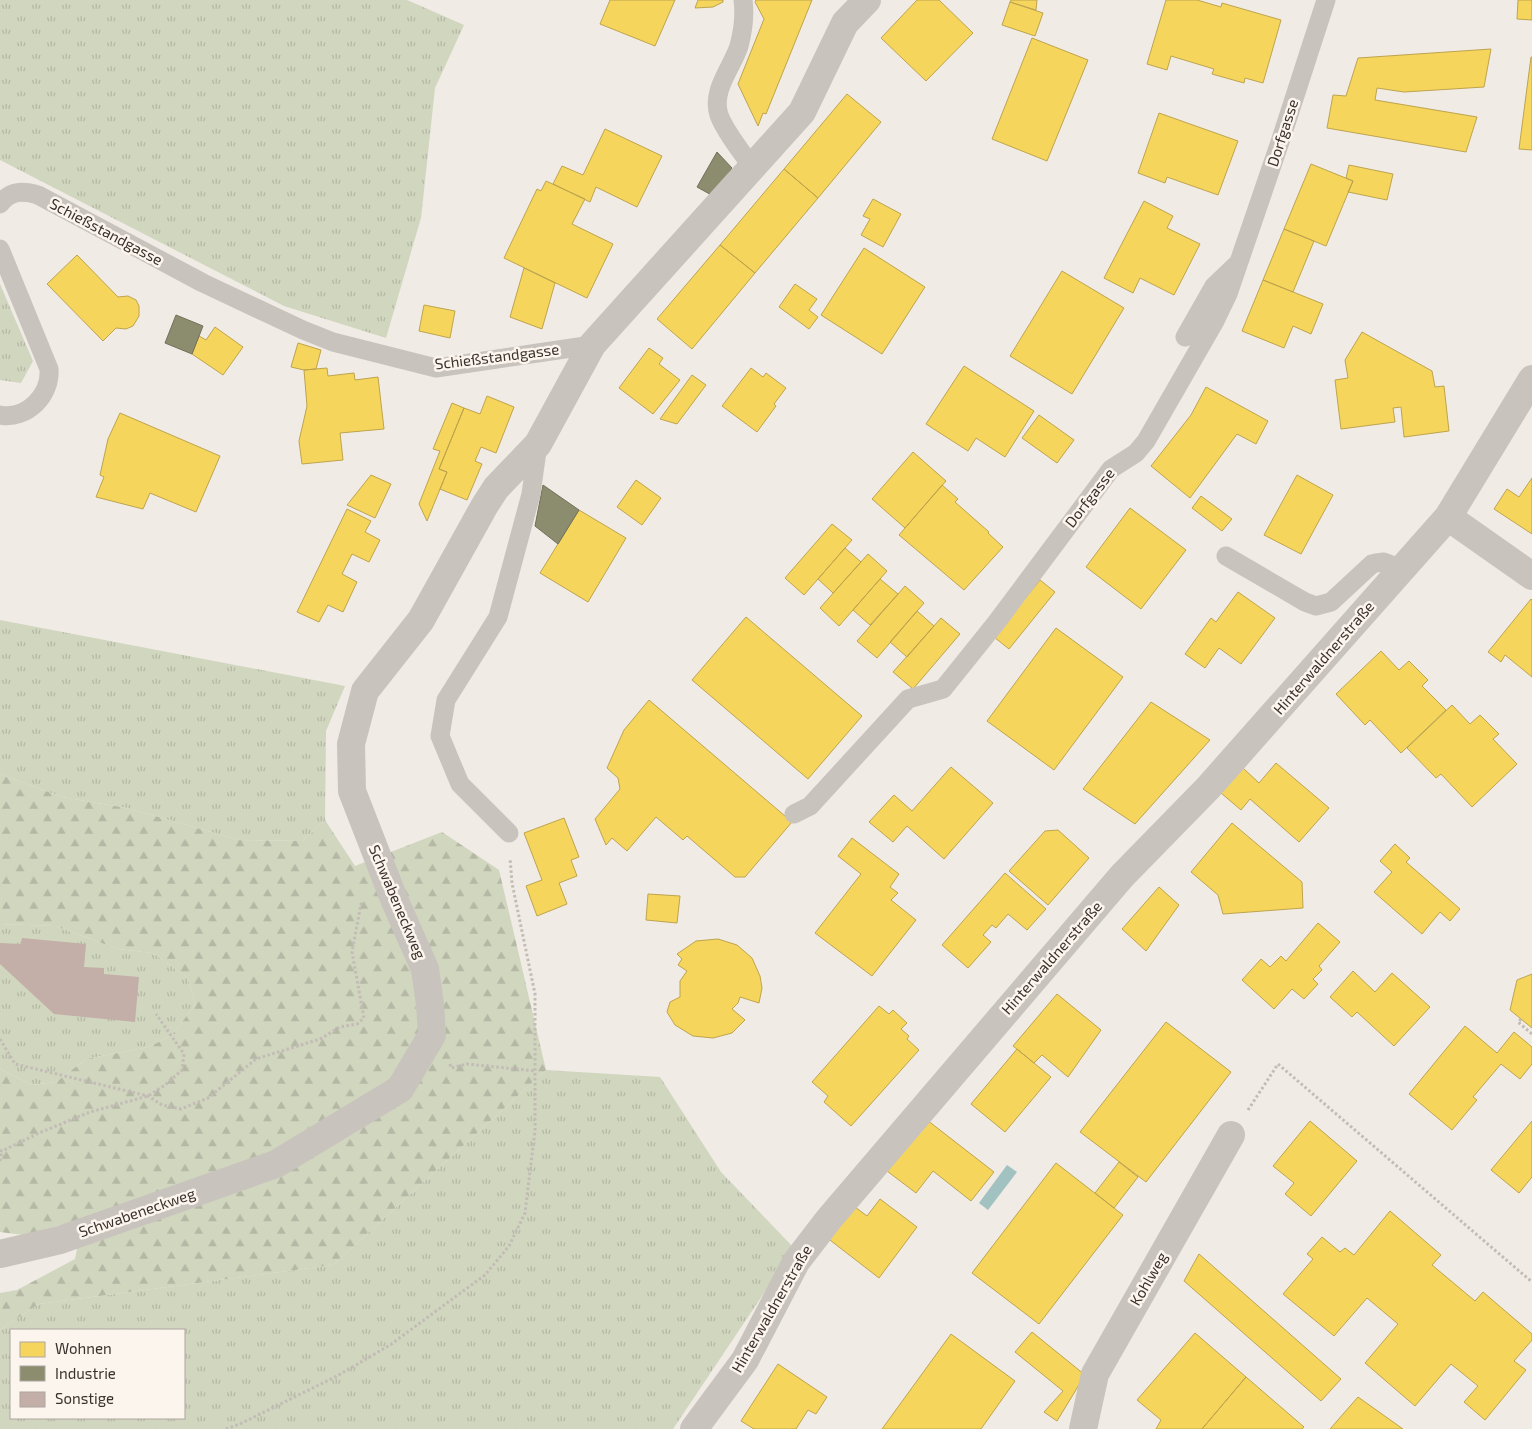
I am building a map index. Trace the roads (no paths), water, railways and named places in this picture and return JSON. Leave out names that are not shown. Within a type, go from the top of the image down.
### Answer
[{"type":"street","points":[[592,345],[802,112],[846,23],[867,0]]},
{"type":"street","name":"Schwabeneckweg","points":[[0,1254],[60,1240],[276,1164],[400,1089],[432,1035],[425,969],[394,899],[352,791],[351,744],[365,691],[421,620],[484,505],[496,488],[538,444],[592,345]]},
{"type":"street","name":"Hinterwaldnerstraße","points":[[694,1429],[745,1360],[796,1262],[829,1219],[1122,876],[1208,788],[1448,517],[1532,379]]},
{"type":"street","points":[[1448,517],[1532,576]]},
{"type":"street","name":"Kohlweg","points":[[1083,1429],[1095,1374],[1231,1135]]},
{"type":"lane","points":[[743,0],[744,14],[741,37],[719,91],[717,106],[722,122],[752,167]]},
{"type":"lane","name":"Dorfgasse","points":[[794,814],[810,806],[908,699],[943,689],[996,623],[1111,469],[1136,453],[1143,446],[1215,321],[1228,294],[1326,0]]},
{"type":"lane","name":"Schießstandgasse","points":[[0,204],[5,198],[21,192],[38,195],[203,283],[303,330],[334,342],[436,368],[592,345]]},
{"type":"lane","points":[[0,249],[49,369],[50,377],[48,387],[36,403],[17,414],[0,415]]},
{"type":"lane","points":[[1185,337],[1214,286],[1239,262]]},
{"type":"lane","points":[[509,832],[460,784],[440,736],[446,700],[498,617],[531,494],[538,444]]},
{"type":"lane","points":[[1226,556],[1305,602],[1316,606],[1331,602],[1372,564],[1384,562],[1402,569]]},
{"type":"water","points":[[1007,1165],[1017,1172],[988,1210],[979,1203]]}]
